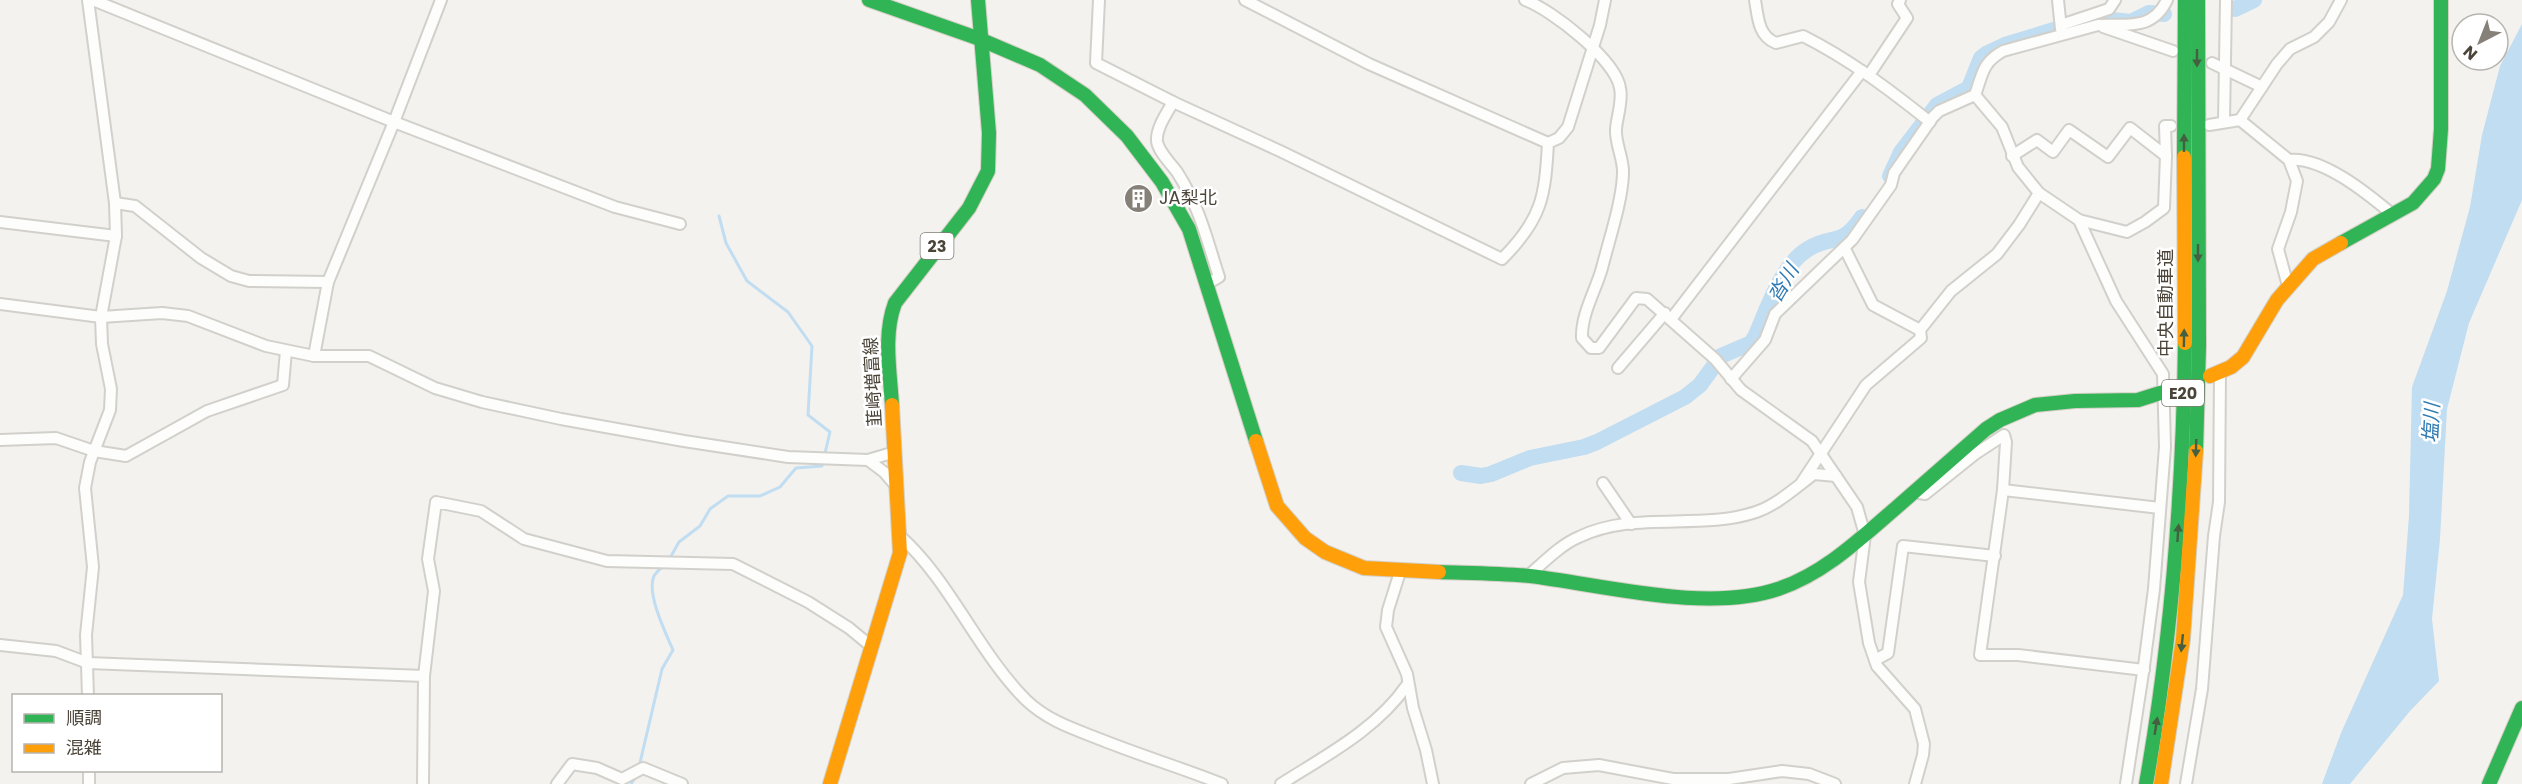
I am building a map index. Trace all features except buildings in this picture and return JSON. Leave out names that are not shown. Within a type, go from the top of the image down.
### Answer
[{"type":"main road","points":[[869,0],[982,41],[1041,66],[1091,101],[1152,166],[1175,201],[1188,229],[1277,506],[1305,538],[1324,552],[1364,568],[1400,572],[1438,570],[1528,576],[1682,597],[1720,599],[1751,596],[1779,589],[1809,575],[1865,535],[1986,429],[2020,411],[2050,402],[2138,400],[2168,391]]},
{"type":"main road","name":"韮崎増富線","points":[[830,784],[898,564],[901,537],[888,343],[889,319],[895,303],[918,270],[969,208],[988,171],[989,133],[978,0]]},
{"type":"main road","name":"中央自動車道","points":[[2146,784],[2173,602],[2178,520],[2184,351],[2185,0]]},
{"type":"main road","name":"中央自動車道","points":[[2161,784],[2178,678],[2193,518],[2198,394],[2198,0]]},
{"type":"main road","points":[[2215,374],[2243,357],[2288,286],[2313,260],[2413,203],[2426,190],[2438,169],[2441,129],[2441,0]]},
{"type":"main road","points":[[2489,784],[2522,708]]},
{"type":"street","points":[[88,0],[115,203],[116,236],[101,317],[102,344],[111,389],[110,410],[94,451],[85,488],[93,567],[86,635],[88,694]]},
{"type":"street","points":[[93,0],[394,122],[615,207],[680,224]]},
{"type":"street","points":[[314,357],[328,282],[441,0]]},
{"type":"street","points":[[1099,0],[1096,63],[1502,259],[1518,244],[1539,209],[1545,187],[1548,142]]},
{"type":"street","points":[[1245,0],[1369,64],[1548,142],[1559,138],[1568,127],[1600,25],[1605,0]]},
{"type":"street","points":[[1525,0],[1566,24],[1592,46],[1612,72],[1620,87],[1616,132],[1623,174],[1611,235],[1585,318],[1582,338],[1592,348],[1599,348],[1636,298],[1647,298],[1717,362],[1742,390],[1812,441],[1822,454],[1857,507],[1865,535],[1859,582],[1869,643],[1877,666],[1915,709],[1919,722],[1924,744],[1915,784]]},
{"type":"street","points":[[1755,0],[1758,22],[1766,38],[1776,43],[1803,36],[1865,73],[1930,122]]},
{"type":"street","points":[[1618,368],[1668,316],[1865,73],[1906,18],[1898,4],[1900,0]]},
{"type":"street","points":[[2058,0],[2061,29]]},
{"type":"street","points":[[1976,95],[1984,65],[1989,60],[2003,51],[2061,29],[2080,18],[2109,9],[2115,0]]},
{"type":"street","points":[[2061,29],[2140,24],[2154,16],[2167,0]]},
{"type":"street","points":[[2224,122],[2226,0]]},
{"type":"street","points":[[2240,120],[2277,64],[2290,49],[2314,38],[2329,22],[2342,0]]},
{"type":"street","points":[[2080,18],[2094,26],[2173,51]]},
{"type":"street","points":[[2212,63],[2262,87]]},
{"type":"street","points":[[1731,379],[1765,340],[1775,314],[1845,249],[1891,185],[1894,173],[1939,111],[1976,95]]},
{"type":"street","points":[[1976,95],[2002,127],[2018,167],[2039,193],[2079,220],[2127,231],[2159,213],[2163,208],[2165,126],[2171,126]]},
{"type":"street","points":[[1173,102],[1157,133],[1157,143],[1199,212],[1208,236],[1218,277],[1207,284]]},
{"type":"street","points":[[2209,125],[2240,120],[2289,160],[2297,181],[2291,212],[2278,249],[2288,286]]},
{"type":"street","points":[[2012,156],[2037,140],[2053,152],[2069,130],[2108,157],[2130,128],[2166,156]]},
{"type":"street","points":[[2289,160],[2298,159],[2335,173],[2392,214]]},
{"type":"street","points":[[1802,482],[1866,385],[1921,338],[1920,330],[1951,291],[1997,254],[2039,193]]},
{"type":"street","points":[[115,203],[135,206],[201,258],[231,276],[249,281],[328,282]]},
{"type":"street","points":[[2079,220],[2116,301],[2163,374],[2168,391],[2160,508],[2144,670],[2126,784]]},
{"type":"street","points":[[0,222],[116,236]]},
{"type":"street","points":[[1845,249],[1873,305],[1920,330]]},
{"type":"street","points":[[0,304],[101,317],[162,313],[188,316],[266,346],[286,351],[314,357],[369,356],[435,388],[482,402],[561,419],[788,457],[868,460],[895,452]]},
{"type":"street","points":[[0,440],[56,438],[94,451],[126,456],[207,411],[283,386],[286,351]]},
{"type":"street","points":[[2186,784],[2202,689],[2214,536],[2219,502],[2215,374]]},
{"type":"street","points":[[1914,492],[1925,494],[1975,454],[2004,435],[2006,442],[2003,490],[1980,655],[2018,655],[2144,670]]},
{"type":"street","points":[[868,460],[884,472],[896,486]]},
{"type":"street","points":[[1528,576],[1578,537],[1642,521],[1729,520],[1758,511],[1814,474],[1836,476]]},
{"type":"street","points":[[1603,483],[1631,524]]},
{"type":"street","points":[[2003,490],[2160,508]]},
{"type":"street","points":[[423,784],[424,676],[434,591],[428,559],[436,502],[481,511],[524,539],[607,561],[733,564],[808,602],[849,628],[872,647]]},
{"type":"street","points":[[901,537],[927,566],[1002,671],[1026,699],[1050,719],[1215,783]]},
{"type":"street","points":[[1875,660],[1888,653],[1903,546],[1995,556]]},
{"type":"street","points":[[1400,572],[1388,610],[1386,627],[1403,663],[1433,784]]},
{"type":"street","points":[[0,645],[56,651],[88,663],[424,676]]},
{"type":"street","points":[[1281,784],[1343,745],[1379,717],[1407,685]]},
{"type":"street","points":[[557,784],[572,764],[597,768],[622,779],[644,768],[682,784]]},
{"type":"street","points":[[1531,784],[1563,768],[1599,765],[1673,779],[1729,779],[1782,771],[1809,774],[1835,784]]},
{"type":"water","name":"塩川","points":[[2522,24],[2522,200],[2469,323],[2447,409],[2440,539],[2432,619],[2439,681],[2410,711],[2350,784],[2322,784],[2341,733],[2403,595],[2409,516],[2412,387],[2447,291],[2470,207],[2482,135],[2498,72],[2510,72],[2510,47]]},
{"type":"waterway","name":"沓川","points":[[2235,9],[2254,0]]},
{"type":"waterway","name":"沓川","points":[[1890,176],[1901,152],[1937,105],[1969,88],[1981,58],[1986,54],[2005,45],[2093,18],[2131,22],[2149,13],[2164,14]]},
{"type":"waterway","points":[[670,558],[679,542],[700,526],[710,509],[728,496],[760,496],[780,487],[796,468],[822,466],[830,432],[808,415],[812,346],[788,312],[747,281],[726,243],[719,216]]},
{"type":"waterway","name":"沓川","points":[[1461,473],[1481,476],[1491,474],[1530,458],[1584,447],[1685,397],[1700,385],[1721,356],[1751,343],[1776,289],[1798,256],[1817,244],[1842,237],[1862,217]]},
{"type":"waterway","points":[[639,767],[662,669],[673,650],[658,613],[652,583],[654,576],[664,565]]},
{"type":"waterway","points":[[631,784],[638,774]]},
{"type":"traffic: fast","points":[[869,0],[977,38],[1040,65],[1085,95],[1127,136],[1162,182],[1189,229],[1256,441]]},
{"type":"traffic: fast","points":[[892,405],[888,340],[895,303],[969,208],[988,171],[989,133],[978,0]]},
{"type":"traffic: fast","points":[[2184,157],[2185,0]]},
{"type":"traffic: fast","points":[[2196,451],[2199,346],[2198,0]]},
{"type":"traffic: fast","points":[[2341,243],[2413,203],[2434,179],[2438,169],[2441,129],[2441,0]]},
{"type":"traffic: fast","points":[[2146,784],[2163,674],[2179,509],[2185,343]]},
{"type":"traffic: fast","points":[[1439,572],[1530,576],[1688,598],[1750,596],[1778,589],[1826,565],[1870,531],[1986,429],[2000,420],[2035,405],[2075,401],[2138,400],[2173,389]]},
{"type":"traffic: fast","points":[[2489,784],[2522,708]]},
{"type":"traffic: slow","points":[[2184,157],[2185,343]]},
{"type":"traffic: slow","points":[[2210,376],[2231,367],[2243,357],[2277,300],[2313,259],[2341,243]]},
{"type":"traffic: slow","points":[[830,784],[900,553],[892,405]]},
{"type":"traffic: slow","points":[[1256,441],[1277,506],[1305,538],[1325,552],[1364,568],[1439,572]]},
{"type":"traffic: slow","points":[[2161,784],[2183,639],[2196,451]]},
{"type":"place","name":"JA梨北","points":[[1138,198]]}]
